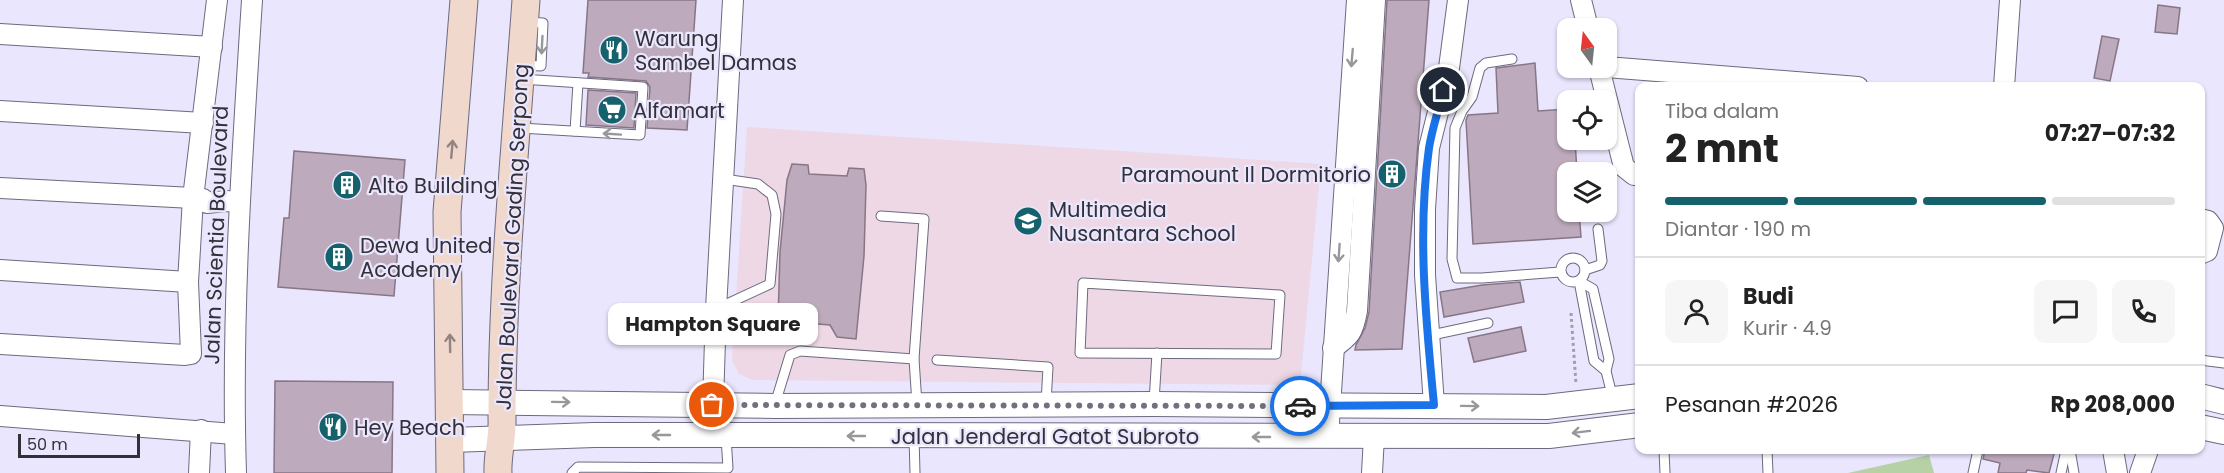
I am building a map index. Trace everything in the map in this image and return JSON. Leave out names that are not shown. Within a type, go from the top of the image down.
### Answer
[{"type":"main road","points":[[450,473],[451,402],[447,212],[465,0]]},
{"type":"main road","name":"Jalan Boulevard Gading Serpong","points":[[498,473],[497,464],[502,439],[504,320],[525,11]]},
{"type":"street","points":[[0,344],[191,354],[188,282],[217,0]]},
{"type":"street","name":"Jalan Scientia Boulevard","points":[[236,473],[233,202],[252,0]]},
{"type":"street","points":[[719,435],[712,405],[734,0]]},
{"type":"street","points":[[1328,437],[1357,0]]},
{"type":"street","points":[[1333,348],[1348,338],[1354,329],[1357,311],[1376,0]]},
{"type":"street","points":[[1434,405],[1425,275],[1429,148],[1449,68],[1458,0]]},
{"type":"street","points":[[1581,0],[1586,18]]},
{"type":"street","points":[[2004,82],[2010,0]]},
{"type":"street","points":[[0,34],[212,47]]},
{"type":"street","points":[[1617,68],[1795,82]]},
{"type":"street","points":[[1602,78],[1624,167],[1635,174]]},
{"type":"street","points":[[0,111],[203,123]]},
{"type":"street","points":[[0,188],[198,198],[220,196],[233,202]]},
{"type":"street","points":[[2205,220],[2213,228],[2205,252]]},
{"type":"street","points":[[0,270],[188,282]]},
{"type":"street","name":"Jalan Jenderal Gatot Subroto","points":[[451,402],[775,406],[1154,404],[1546,407],[1635,397]]},
{"type":"street","points":[[2205,397],[2224,402]]},
{"type":"street","points":[[0,416],[234,434]]},
{"type":"street","name":"Jalan Jenderal Gatot Subroto","points":[[450,440],[594,435],[1549,436],[1635,426]]},
{"type":"street","points":[[2205,428],[2224,432]]},
{"type":"street","points":[[199,473],[203,431]]},
{"type":"street","points":[[1372,473],[1374,436]]},
{"type":"street","points":[[2114,454],[2117,473]]},
{"type":"street","points":[[2140,473],[2147,454]]},
{"type":"lane","points":[[1512,59],[1486,63],[1480,68],[1472,97],[1462,111],[1455,128],[1452,259],[1454,272],[1457,278],[1482,278],[1560,272]]},
{"type":"lane","points":[[517,128],[640,135],[643,87],[578,83],[521,72]]},
{"type":"lane","points":[[575,131],[578,83]]},
{"type":"lane","points":[[716,309],[770,284],[776,213],[772,195],[758,184],[724,179]]},
{"type":"lane","points":[[881,216],[924,219],[914,359],[917,405]]},
{"type":"lane","points":[[1585,270],[1600,265],[1602,261],[1598,229]]},
{"type":"lane","points":[[1560,272],[1563,263],[1572,258],[1579,259],[1585,270],[1584,276],[1579,281]]},
{"type":"lane","points":[[1560,272],[1569,282],[1579,281],[1593,289],[1609,359],[1606,371],[1613,400]]},
{"type":"lane","points":[[1579,281],[1594,361],[1606,371]]},
{"type":"lane","points":[[1083,283],[1280,295],[1276,354],[1157,353],[1080,353],[1083,283]]},
{"type":"lane","points":[[1428,336],[1488,323]]},
{"type":"lane","points":[[775,406],[790,355],[800,351],[914,359]]},
{"type":"lane","points":[[1154,404],[1157,353]]},
{"type":"lane","points":[[937,360],[1048,367],[1046,405]]},
{"type":"lane","points":[[2205,361],[2224,363]]},
{"type":"lane","points":[[572,473],[578,467],[728,468],[719,435]]},
{"type":"lane","points":[[914,436],[915,473]]},
{"type":"lane","points":[[1664,454],[1665,473]]},
{"type":"lane","points":[[1767,454],[1768,473]]},
{"type":"lane","points":[[1973,473],[1977,454]]},
{"type":"lane","points":[[2061,473],[2067,454]]},
{"type":"lane","points":[[2069,454],[2074,473]]},
{"type":"path","points":[[1569,282],[1577,404]]},
{"type":"shaded area","name":"Multimedia Nusantara School","points":[[747,127],[1321,164],[1300,385],[753,380],[739,374],[732,360]]},
{"type":"green space","points":[[1929,455],[1934,473],[1848,473]]},
{"type":"building","points":[[588,0],[696,0],[687,130],[647,128],[650,87],[646,81],[588,77],[589,73],[583,73]]},
{"type":"building","name":"Paramount Il Dormitorio","points":[[1387,0],[1429,0],[1402,349],[1355,350],[1369,312]]},
{"type":"building","points":[[2158,5],[2180,8],[2177,34],[2155,32]]},
{"type":"building","points":[[2102,36],[2119,39],[2110,81],[2094,78]]},
{"type":"building","points":[[1535,63],[1538,111],[1557,110],[1557,150],[1576,150],[1576,162],[1557,162],[1557,222],[1580,222],[1581,237],[1473,244],[1466,120],[1468,115],[1498,113],[1496,68]]},
{"type":"building","name":"Alfamart","points":[[588,90],[636,93],[634,128],[586,125]]},
{"type":"building","points":[[294,151],[405,160],[394,296],[278,287],[284,218],[289,218]]},
{"type":"building","points":[[792,164],[808,165],[809,174],[847,176],[849,168],[864,169],[866,185],[864,256],[856,339],[837,337],[830,325],[806,323],[796,335],[779,332],[780,252],[787,180]]},
{"type":"building","points":[[1520,282],[1524,302],[1444,317],[1440,292]]},
{"type":"building","points":[[1521,327],[1526,351],[1474,362],[1468,338]]},
{"type":"building","name":"Hey Beach","points":[[275,381],[393,382],[392,473],[274,473]]},
{"type":"building","points":[[1984,454],[2054,454],[2049,473],[2027,470],[2026,473],[1998,473],[2000,463],[1983,459]]},
{"type":"way so far","points":[[712,405],[1300,406]]},
{"type":"place","name":"Warung Sambel Damas","points":[[614,50]]},
{"type":"place","name":"Alfamart","points":[[612,110]]},
{"type":"place","name":"Paramount Il Dormitorio","points":[[1392,174]]},
{"type":"place","name":"Alto Building","points":[[347,185]]},
{"type":"place","name":"Multimedia Nusantara School","points":[[1028,221]]},
{"type":"place","name":"Dewa United Academy","points":[[339,257]]},
{"type":"place","name":"Hampton Square","points":[[712,405]]},
{"type":"place","name":"Hey Beach","points":[[333,427]]},
{"type":"route","points":[[1300,406],[1434,405],[1425,275],[1425,209],[1429,148],[1443,90]]}]
